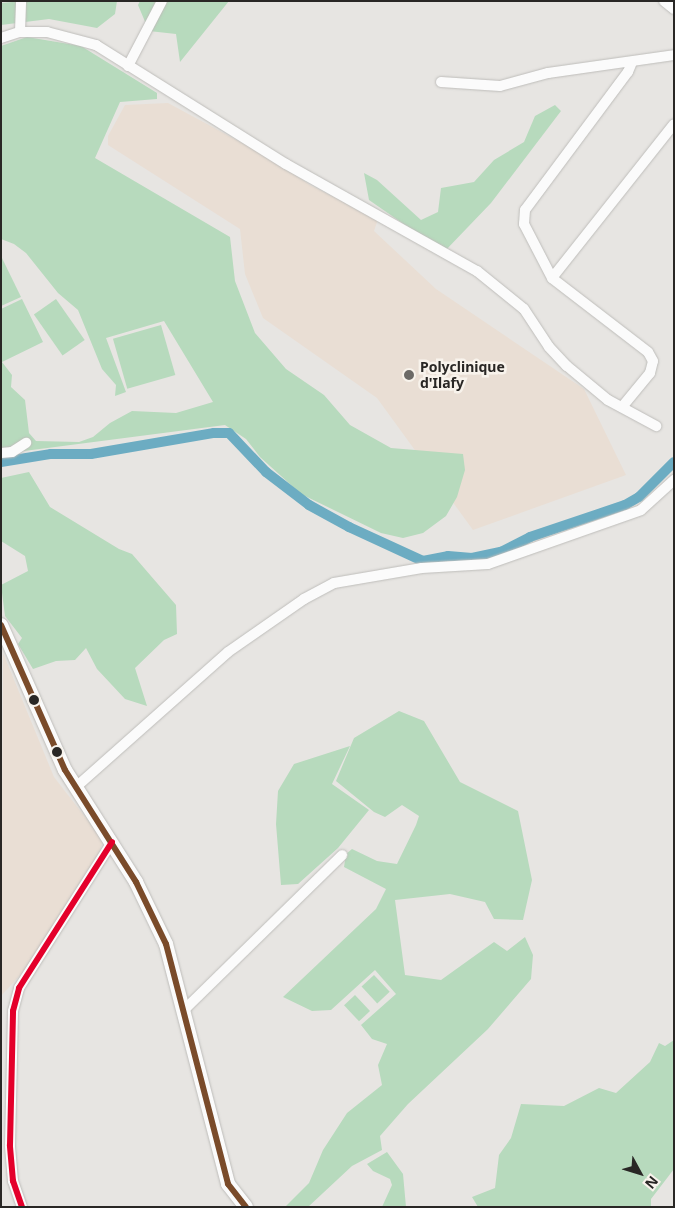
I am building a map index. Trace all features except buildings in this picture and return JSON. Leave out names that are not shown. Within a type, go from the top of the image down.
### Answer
[{"type":"main road","points":[[1,625],[33,701],[76,786],[112,842],[166,944],[185,1009],[228,1184],[246,1207]]},
{"type":"street","points":[[20,32],[21,1]]},
{"type":"street","points":[[128,66],[162,1]]},
{"type":"street","points":[[664,1],[674,9]]},
{"type":"street","points":[[1,38],[20,32],[47,32],[96,45],[286,164],[477,271],[524,309],[549,347],[567,366],[622,407],[656,426]]},
{"type":"street","points":[[441,82],[500,86],[548,73],[674,55]]},
{"type":"street","points":[[622,407],[650,373],[653,361],[648,352],[552,278],[524,224],[525,210],[628,72],[632,62]]},
{"type":"street","points":[[552,278],[674,124]]},
{"type":"street","points":[[1,453],[12,452],[26,443]]},
{"type":"street","points":[[76,786],[228,652],[304,598],[334,583],[422,568],[488,564],[641,510],[674,480]]},
{"type":"street","points":[[22,1207],[14,1181],[10,1145],[13,1011],[19,988],[112,842]]},
{"type":"street","points":[[185,1009],[342,855]]},
{"type":"shaded area","points":[[168,103],[272,159],[310,185],[378,219],[374,231],[436,289],[584,389],[626,475],[473,530],[377,398],[263,318],[245,274],[240,229],[108,145],[108,136],[125,105]]},
{"type":"shaded area","points":[[3,653],[54,777],[103,840],[99,854],[32,962],[1,996]]},
{"type":"green space","points":[[22,1],[117,1],[115,14],[97,28],[49,19],[1,25],[1,3]]},
{"type":"green space","points":[[140,1],[229,1],[180,62],[176,34],[149,31],[138,5]]},
{"type":"green space","points":[[27,37],[81,46],[157,93],[157,99],[120,102],[95,158],[230,237],[235,281],[255,333],[286,369],[324,395],[350,425],[391,448],[463,454],[465,470],[457,497],[446,516],[423,533],[403,538],[381,533],[301,494],[260,457],[246,439],[225,425],[1,454],[1,309],[22,299],[43,342],[2,362],[12,375],[11,387],[25,400],[29,433],[36,441],[79,442],[93,437],[110,423],[132,411],[176,413],[213,402],[164,321],[106,338],[126,392],[115,396],[116,385],[102,369],[78,310],[58,293],[26,253],[14,244],[1,239],[1,46]]},
{"type":"green space","points":[[555,105],[561,111],[491,203],[444,252],[369,200],[364,173],[377,180],[421,220],[438,212],[441,188],[474,182],[494,160],[524,142],[535,116]]},
{"type":"green space","points":[[1,256],[21,297],[1,306]]},
{"type":"green space","points":[[56,299],[85,340],[63,355],[34,314]]},
{"type":"green space","points":[[161,325],[175,375],[127,389],[113,339]]},
{"type":"green space","points":[[29,472],[50,507],[119,549],[132,554],[176,605],[177,634],[164,640],[135,668],[147,706],[125,699],[97,669],[86,648],[75,660],[56,661],[33,669],[18,644],[22,638],[5,616],[1,585],[28,571],[25,556],[1,541],[1,478]]},
{"type":"green space","points":[[399,711],[424,721],[460,782],[518,811],[532,880],[523,920],[494,919],[485,902],[450,894],[395,900],[405,975],[441,980],[494,942],[507,951],[525,937],[533,955],[531,979],[488,1029],[408,1104],[380,1136],[382,1150],[352,1166],[308,1207],[285,1207],[309,1183],[323,1150],[347,1113],[382,1085],[378,1065],[387,1044],[372,1039],[361,1025],[396,994],[375,970],[331,1010],[312,1011],[283,997],[376,909],[386,889],[344,867],[346,854],[352,849],[377,861],[397,864],[416,825],[419,816],[402,805],[385,817],[374,812],[336,781],[354,738]]},
{"type":"green space","points":[[350,746],[332,784],[369,810],[338,848],[298,884],[281,885],[276,824],[278,791],[294,764]]},
{"type":"green space","points":[[374,975],[390,992],[377,1003],[362,987]]},
{"type":"green space","points":[[355,995],[370,1011],[359,1021],[344,1005]]},
{"type":"green space","points":[[674,1040],[674,1169],[651,1199],[651,1207],[478,1207],[472,1197],[495,1188],[499,1155],[511,1138],[521,1104],[564,1106],[599,1088],[616,1093],[650,1062],[659,1043],[665,1046]]},
{"type":"green space","points":[[387,1152],[403,1174],[406,1207],[382,1207],[392,1185],[390,1179],[373,1171],[367,1164]]},
{"type":"waterway","points":[[1,462],[51,454],[91,454],[214,433],[229,433],[266,472],[309,505],[349,527],[423,561],[448,556],[472,558],[501,552],[530,537],[625,505],[639,497],[674,462]]},
{"type":"transit line","points":[[1,625],[65,770],[136,882],[166,944],[228,1184],[246,1207]]},
{"type":"transit line","points":[[22,1207],[13,1181],[10,1145],[13,1011],[19,988],[112,842]]},
{"type":"place","name":"Polyclinique d'Ilafy","points":[[409,375]]}]
